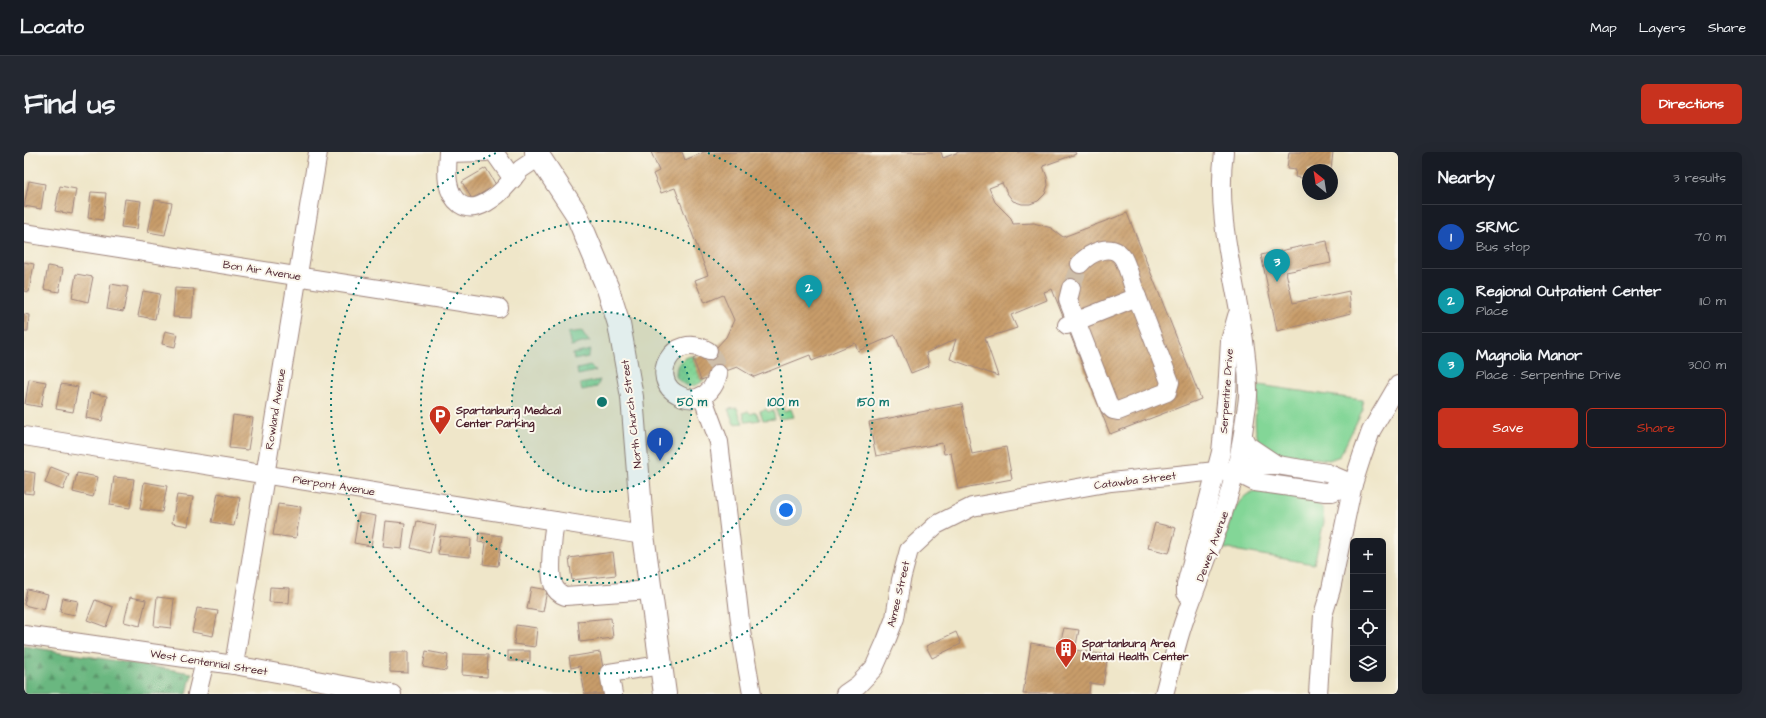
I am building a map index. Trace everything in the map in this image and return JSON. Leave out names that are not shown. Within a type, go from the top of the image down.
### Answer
[{"type":"main road","name":"North Church Street","points":[[538,155],[576,213],[608,289],[619,324],[632,397],[643,535],[665,694]]},
{"type":"street","name":"Rowland Avenue","points":[[234,665],[296,275],[318,152]]},
{"type":"street","points":[[486,152],[448,152],[447,174],[450,194],[461,205],[467,208],[476,208],[498,194],[520,170],[538,155]]},
{"type":"street","points":[[494,152],[513,179]]},
{"type":"street","name":"Serpentine Drive","points":[[1224,152],[1221,194],[1223,220],[1247,365],[1249,390],[1243,437],[1235,472]]},
{"type":"street","name":"Bon Air Avenue","points":[[24,233],[499,308]]},
{"type":"street","points":[[1071,288],[1068,300],[1072,323],[1109,406],[1113,410],[1118,411],[1166,392],[1170,382],[1122,257],[1105,249],[1087,256],[1080,264]]},
{"type":"street","points":[[1072,323],[1137,297]]},
{"type":"street","name":"Serpentine Drive","points":[[1216,471],[1223,436],[1228,394],[1230,341],[1238,311]]},
{"type":"street","points":[[708,351],[701,347],[692,345],[684,346],[676,350],[670,356],[666,364],[664,372],[666,381],[670,389],[677,394],[685,398],[694,398],[702,396],[713,387],[718,374]]},
{"type":"street","points":[[1318,694],[1323,615],[1331,590],[1353,484],[1372,431],[1398,384]]},
{"type":"street","points":[[702,396],[718,442],[742,638],[752,694]]},
{"type":"street","name":"Pierpont Avenue","points":[[24,436],[643,535]]},
{"type":"street","name":"Catawba Street","points":[[1243,437],[1247,445],[1277,465]]},
{"type":"street","name":"Catawba Street","points":[[1235,472],[1249,465],[1277,465],[1327,473],[1353,484]]},
{"type":"street","name":"Catawba Street","points":[[1037,496],[1111,482],[1216,471],[1235,472],[1255,482],[1325,492],[1332,492],[1353,484]]},
{"type":"street","name":"Dewey Avenue","points":[[1184,620],[1186,585],[1216,471]]},
{"type":"street","name":"Dewey Avenue","points":[[1164,694],[1184,620],[1224,512],[1235,472]]},
{"type":"street","name":"Aimee Street","points":[[845,694],[858,685],[874,668],[895,618],[901,580],[909,550],[936,526],[972,507],[1037,496]]},
{"type":"street","points":[[555,521],[552,578],[556,590],[561,594],[565,596],[651,590]]},
{"type":"street","name":"West Centennial Street","points":[[24,635],[234,665],[392,694]]},
{"type":"street","points":[[197,694],[205,661]]},
{"type":"street","points":[[613,694],[609,673],[661,665]]},
{"type":"green space","points":[[582,331],[585,337],[590,341],[571,346],[568,333]]},
{"type":"green space","points":[[591,350],[588,357],[574,360],[573,354]]},
{"type":"green space","points":[[691,356],[696,357],[693,359],[701,380],[705,378],[694,386],[682,383],[676,376],[677,368],[681,360]]},
{"type":"green space","points":[[590,366],[596,371],[578,375],[577,369]]},
{"type":"green space","points":[[600,380],[597,387],[582,390],[580,384]]},
{"type":"green space","points":[[1259,385],[1362,400],[1363,409],[1340,456],[1329,460],[1268,451],[1258,438],[1256,430],[1255,421]]},
{"type":"green space","points":[[783,407],[784,411],[791,409],[794,417],[779,419],[776,410]]},
{"type":"green space","points":[[737,408],[743,423],[734,424],[728,409]]},
{"type":"green space","points":[[766,409],[768,412],[773,410],[775,419],[763,420],[760,411]]},
{"type":"green space","points":[[748,411],[751,414],[756,412],[760,420],[746,422],[743,413]]},
{"type":"green space","points":[[1256,491],[1306,497],[1316,502],[1323,510],[1324,522],[1314,564],[1222,548],[1237,506],[1248,494]]},
{"type":"green space","points":[[24,646],[192,673],[187,694],[24,694]]},
{"type":"building","points":[[651,152],[682,152],[685,160],[704,152],[941,152],[943,158],[959,152],[1075,152],[1076,154],[1043,166],[1048,185],[1045,194],[1038,201],[1030,204],[1022,204],[1013,201],[1002,183],[989,188],[995,202],[1011,218],[1013,224],[1034,223],[1051,228],[1063,237],[1127,213],[1201,399],[1110,434],[1052,289],[1044,292],[1047,300],[1011,315],[1017,328],[985,338],[998,376],[950,359],[956,339],[926,353],[929,366],[911,373],[895,335],[858,351],[855,343],[812,361],[810,355],[754,377],[737,367],[701,380],[693,359],[716,348],[726,337],[734,320],[723,295],[704,303],[695,280],[708,275],[675,188],[661,193],[653,174],[659,171]]},
{"type":"building","points":[[1289,152],[1333,152],[1332,164],[1302,164],[1302,178],[1295,177],[1296,170],[1287,169]]},
{"type":"building","points":[[486,168],[496,185],[472,199],[462,182]]},
{"type":"building","points":[[29,181],[45,184],[41,209],[24,206]]},
{"type":"building","points":[[60,186],[76,189],[72,214],[55,211]]},
{"type":"building","points":[[91,192],[106,193],[103,220],[88,218]]},
{"type":"building","points":[[125,199],[141,201],[137,229],[121,227]]},
{"type":"building","points":[[155,200],[172,203],[165,235],[148,232]]},
{"type":"building","points":[[1327,241],[1331,263],[1286,272],[1293,303],[1349,291],[1351,313],[1277,331],[1261,255]]},
{"type":"building","points":[[24,262],[34,264],[29,292],[24,291]]},
{"type":"building","points":[[48,266],[63,269],[59,292],[44,289]]},
{"type":"building","points":[[76,274],[93,277],[88,302],[72,298]]},
{"type":"building","points":[[111,284],[128,287],[123,312],[107,309]]},
{"type":"building","points":[[175,288],[194,289],[192,318],[173,317]]},
{"type":"building","points":[[143,291],[160,294],[155,319],[138,316]]},
{"type":"building","points":[[24,314],[29,315],[28,331],[24,331]]},
{"type":"building","points":[[165,331],[178,334],[175,347],[162,344]]},
{"type":"building","points":[[29,379],[46,382],[41,407],[25,404]]},
{"type":"building","points":[[61,384],[78,387],[73,412],[56,409]]},
{"type":"building","points":[[90,393],[107,396],[102,421],[86,418]]},
{"type":"building","points":[[962,404],[972,454],[1006,447],[1012,479],[958,489],[951,453],[944,454],[942,443],[876,456],[869,422]]},
{"type":"building","points":[[233,415],[253,418],[248,450],[229,448]]},
{"type":"building","points":[[51,467],[69,474],[63,490],[45,483]]},
{"type":"building","points":[[24,471],[35,473],[33,494],[24,493]]},
{"type":"building","points":[[77,473],[98,477],[93,497],[73,492]]},
{"type":"building","points":[[114,477],[134,479],[130,508],[110,505]]},
{"type":"building","points":[[144,482],[167,486],[162,512],[140,509]]},
{"type":"building","points":[[218,493],[240,498],[234,526],[212,522]]},
{"type":"building","points":[[177,495],[193,497],[188,526],[172,523]]},
{"type":"building","points":[[278,504],[301,507],[296,538],[273,535]]},
{"type":"building","points":[[359,513],[376,516],[371,546],[354,543]]},
{"type":"building","points":[[386,521],[405,523],[402,549],[383,547]]},
{"type":"building","points":[[417,521],[436,525],[430,553],[411,548]]},
{"type":"building","points":[[1155,523],[1176,528],[1169,553],[1148,548]]},
{"type":"building","points":[[479,533],[502,536],[498,566],[483,564],[486,543],[478,542]]},
{"type":"building","points":[[440,536],[471,539],[470,557],[438,554]]},
{"type":"building","points":[[613,552],[616,575],[572,580],[569,558]]},
{"type":"building","points":[[270,587],[290,588],[289,603],[269,602]]},
{"type":"building","points":[[531,587],[547,590],[543,612],[527,609]]},
{"type":"building","points":[[27,589],[48,594],[44,610],[24,605]]},
{"type":"building","points":[[130,597],[146,600],[140,626],[124,622]]},
{"type":"building","points":[[157,597],[174,599],[171,628],[154,626]]},
{"type":"building","points":[[63,598],[78,601],[75,615],[60,612]]},
{"type":"building","points":[[95,600],[113,607],[106,627],[87,620]]},
{"type":"building","points":[[197,608],[218,611],[213,636],[192,632]]},
{"type":"building","points":[[611,618],[613,638],[580,642],[578,621]]},
{"type":"building","points":[[516,625],[537,628],[535,647],[514,644]]},
{"type":"building","name":"Spartanburg Area Mental Health Center","points":[[1064,628],[1079,630],[1075,650],[1108,655],[1103,685],[1090,683],[1089,694],[1023,694],[1031,643],[1059,648]]},
{"type":"building","points":[[956,632],[961,644],[932,658],[926,646]]},
{"type":"building","points":[[426,651],[448,655],[446,671],[423,667]]},
{"type":"building","points":[[508,651],[530,651],[530,661],[508,661]]},
{"type":"building","points":[[390,652],[408,652],[408,673],[390,672]]},
{"type":"building","points":[[600,652],[608,694],[585,694],[580,666],[571,668],[569,657]]},
{"type":"building","points":[[463,654],[488,655],[487,677],[462,675]]},
{"type":"tunnel","points":[[1071,288],[1080,264]]},
{"type":"tunnel","points":[[708,351],[715,362],[718,374]]},
{"type":"place","name":"Magnolia Manor","points":[[1277,282]]},
{"type":"place","name":"Regional Outpatient Center","points":[[809,308]]},
{"type":"place","name":"Spartanburg Medical Center Parking","points":[[440,436]]},
{"type":"place","name":"SRMC","points":[[660,461]]},
{"type":"place","name":"Spartanburg Area Mental Health Center","points":[[1066,668]]}]
